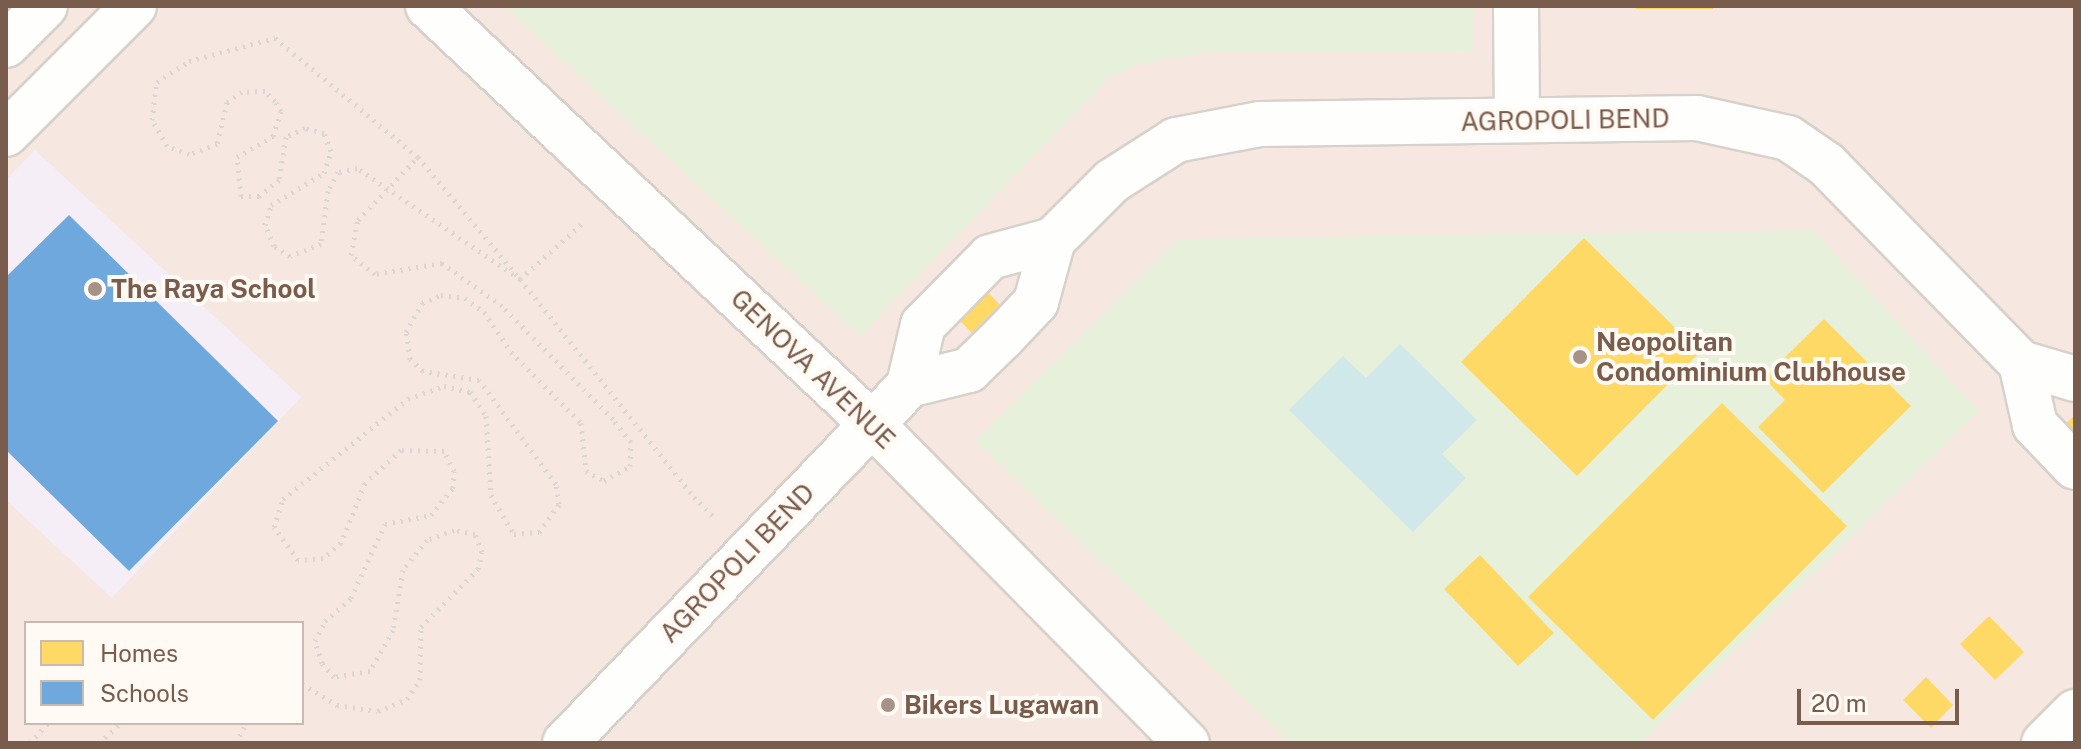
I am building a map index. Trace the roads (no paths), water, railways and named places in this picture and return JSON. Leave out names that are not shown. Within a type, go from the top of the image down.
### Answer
[{"type":"street","points":[[6,45],[45,6]]},
{"type":"street","points":[[6,134],[134,6]]},
{"type":"street","name":"GENOVA AVENUE","points":[[428,6],[871,423],[1187,743]]},
{"type":"street","points":[[1516,6],[1517,120]]},
{"type":"street","name":"AGROPOLI BEND","points":[[565,743],[909,385],[969,370],[1003,337],[1036,302],[1053,240],[1112,181],[1176,140],[1260,124],[1697,118],[1788,138],[1837,174],[2021,363],[2075,379]]},
{"type":"street","name":"AGROPOLI BEND","points":[[909,385],[923,325],[990,257],[1053,240]]},
{"type":"street","points":[[2021,363],[2035,425],[2075,467]]},
{"type":"street","points":[[2044,743],[2075,712]]},
{"type":"water","points":[[1400,344],[1477,420],[1442,454],[1466,478],[1413,532],[1289,410],[1343,356],[1366,378]]},
{"type":"place","name":"The Raya School","points":[[95,289]]},
{"type":"place","name":"Neopolitan Condominium Clubhouse","points":[[1580,357]]},
{"type":"place","name":"Bikers Lugawan","points":[[888,705]]}]
